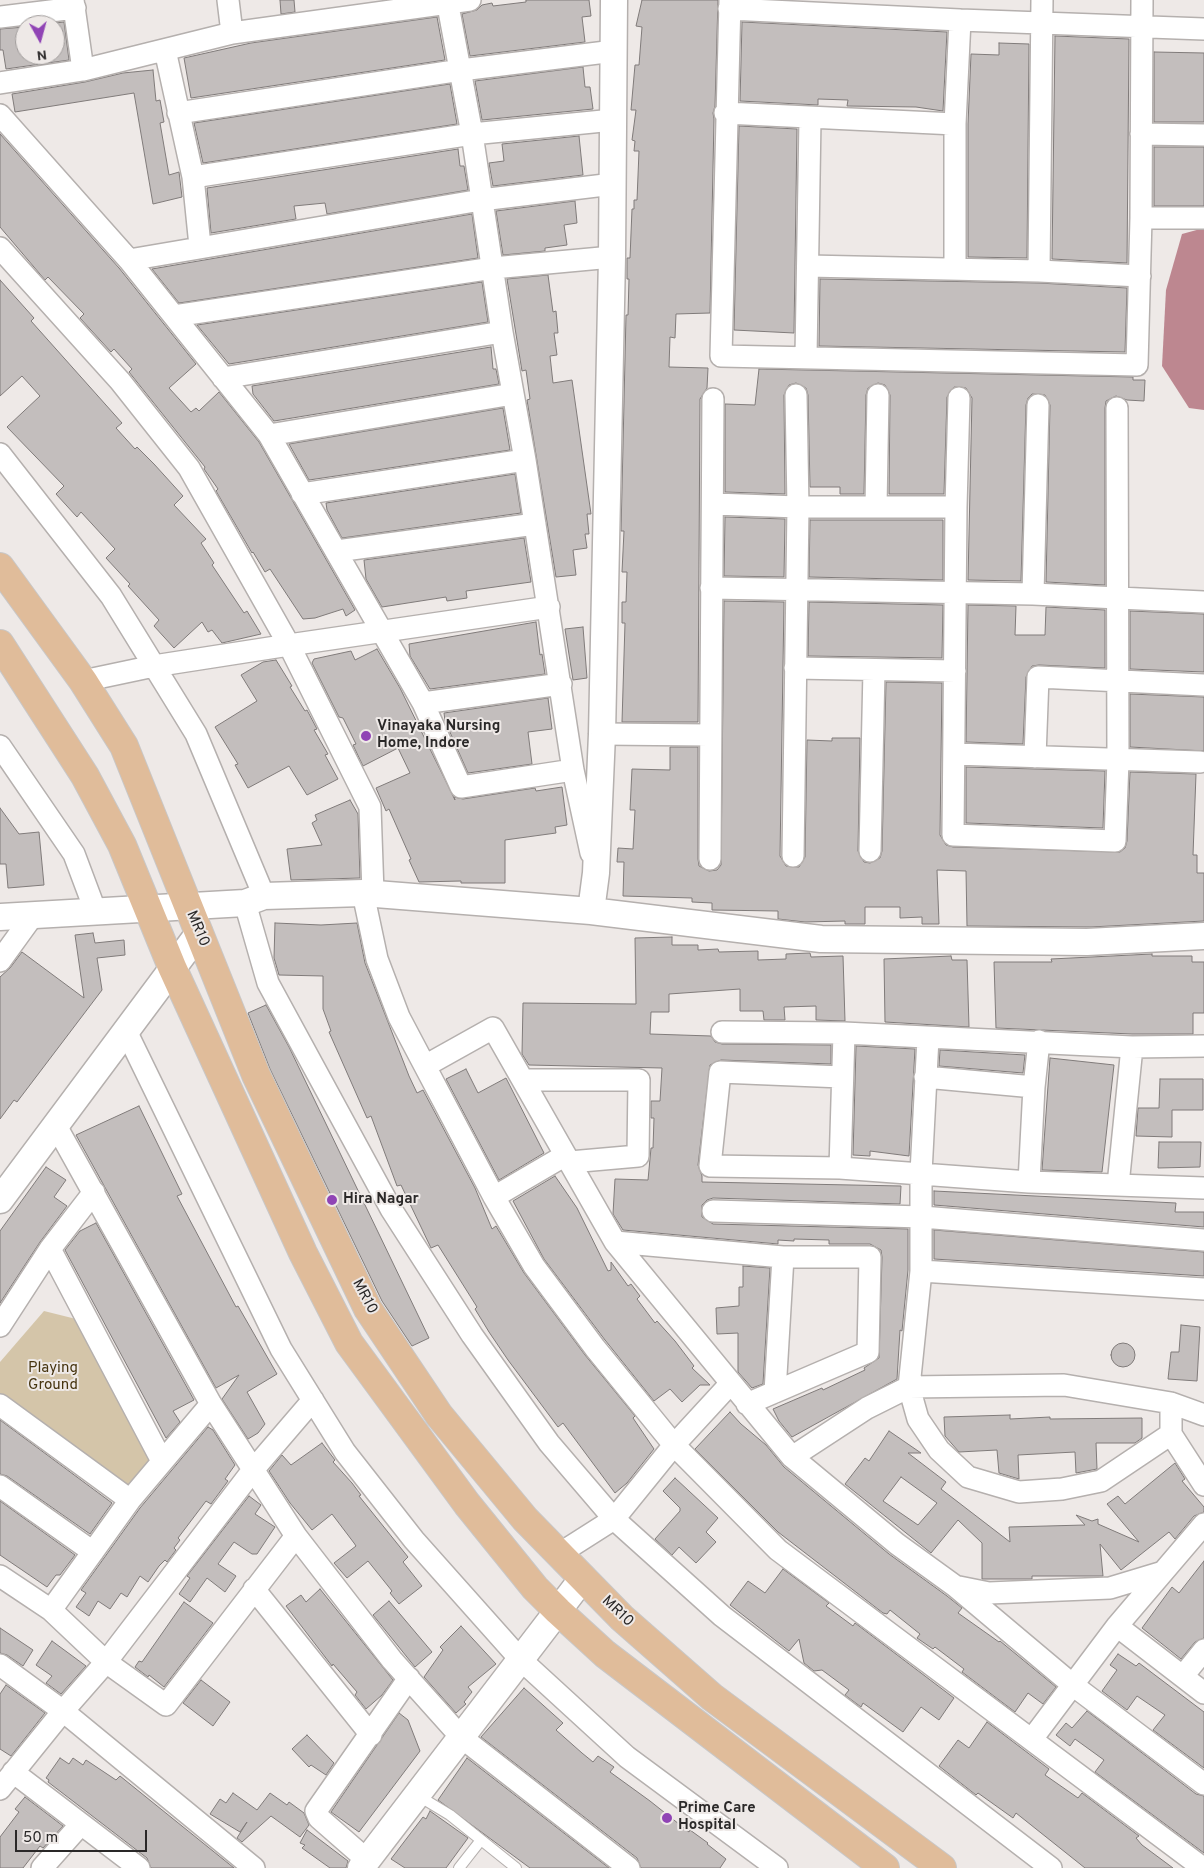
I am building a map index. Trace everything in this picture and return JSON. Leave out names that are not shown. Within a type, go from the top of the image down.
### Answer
[{"type":"main road","name":"MR10","points":[[0,567],[83,682],[124,746],[256,1075],[368,1309],[439,1415],[526,1519],[622,1618],[712,1697],[942,1868]]},
{"type":"main road","points":[[0,644],[85,776],[122,844],[172,967],[303,1253],[349,1343],[467,1504],[534,1588],[605,1654],[885,1868]]},
{"type":"street","points":[[228,0],[232,33]]},
{"type":"street","points":[[0,83],[83,70],[232,33],[470,0]]},
{"type":"street","points":[[591,912],[596,873],[602,734],[612,257],[614,0]]},
{"type":"street","points":[[1038,271],[1042,0]]},
{"type":"street","points":[[1142,0],[1141,27],[1141,218],[1137,365],[806,356],[721,356],[725,113],[730,4],[960,20],[1141,27],[1204,29]]},
{"type":"street","points":[[448,2],[472,134],[502,332],[549,607],[573,770],[596,873]]},
{"type":"street","points":[[0,17],[74,4],[83,70]]},
{"type":"street","points":[[955,269],[955,124],[960,20]]},
{"type":"street","points":[[165,50],[192,177],[200,246]]},
{"type":"street","points":[[178,113],[461,70],[614,51]]},
{"type":"street","points":[[725,113],[810,119],[955,124]]},
{"type":"street","points":[[0,115],[129,260],[269,435],[423,703],[461,787],[573,770]]},
{"type":"street","points":[[806,356],[810,119]]},
{"type":"street","points":[[192,177],[472,134],[613,120]]},
{"type":"street","points":[[1141,134],[1204,135]]},
{"type":"street","points":[[129,260],[200,246],[481,200],[613,184]]},
{"type":"street","points":[[1141,218],[1204,218]]},
{"type":"street","points":[[0,248],[120,382],[189,468],[289,645],[370,807],[368,893],[377,959],[399,1017],[494,1197],[534,1266],[596,1348],[674,1445],[778,1550],[1203,1868]]},
{"type":"street","points":[[174,316],[493,268],[612,257]]},
{"type":"street","points":[[808,266],[1038,271],[1140,276]]},
{"type":"street","points":[[224,378],[502,332]]},
{"type":"street","points":[[269,435],[513,394]]},
{"type":"street","points":[[876,507],[878,394]]},
{"type":"street","points":[[792,856],[798,507],[796,395]]},
{"type":"street","points":[[959,398],[953,835],[1115,841],[1118,760],[1117,408]]},
{"type":"street","points":[[710,859],[709,735],[710,588],[714,504],[713,399]]},
{"type":"street","points":[[1033,594],[1038,405]]},
{"type":"street","points":[[0,454],[111,596],[196,734],[254,899],[268,983],[391,1209],[472,1335],[549,1443],[614,1519],[722,1616],[1051,1868]]},
{"type":"street","points":[[302,494],[525,460]]},
{"type":"street","points":[[714,504],[798,507],[956,508]]},
{"type":"street","points":[[337,551],[535,524]]},
{"type":"street","points":[[710,588],[1033,594],[1204,602]]},
{"type":"street","points":[[83,682],[154,666],[549,607]]},
{"type":"street","points":[[795,668],[955,671]]},
{"type":"street","points":[[870,851],[874,670]]},
{"type":"street","points":[[1035,757],[1038,677],[1204,685]]},
{"type":"street","points":[[423,703],[560,684]]},
{"type":"street","points":[[602,734],[709,735]]},
{"type":"street","points":[[0,746],[74,854],[95,910]]},
{"type":"street","points":[[954,754],[1200,762]]},
{"type":"street","points":[[0,917],[368,893],[591,912],[821,939],[1087,942],[1204,936]]},
{"type":"street","points":[[0,960],[34,914]]},
{"type":"street","points":[[0,1199],[199,933]]},
{"type":"street","points":[[425,1066],[493,1028],[615,1242],[792,1457],[897,1544],[955,1586],[1074,1686],[1204,1784]]},
{"type":"street","points":[[126,1031],[281,1349],[345,1452],[414,1540],[520,1659],[627,1757],[777,1868]]},
{"type":"street","points":[[722,1032],[1039,1041],[1132,1047],[1204,1046]]},
{"type":"street","points":[[840,1168],[844,1034]]},
{"type":"street","points":[[928,1038],[921,1173],[920,1271],[909,1387],[918,1419],[939,1450],[968,1477],[1019,1492],[1062,1489],[1101,1481],[1171,1434]]},
{"type":"street","points":[[1029,1182],[1034,1087],[1039,1041]]},
{"type":"street","points":[[1118,1185],[1132,1047]]},
{"type":"street","points":[[842,1077],[720,1072],[710,1166],[840,1168],[1029,1182],[1204,1188]]},
{"type":"street","points":[[925,1077],[1034,1087]]},
{"type":"street","points":[[494,1197],[567,1159],[638,1156],[639,1080],[524,1080]]},
{"type":"street","points":[[55,1124],[210,1404],[296,1536],[409,1678],[461,1737],[630,1868]]},
{"type":"street","points":[[0,1326],[50,1249],[94,1192]]},
{"type":"street","points":[[713,1211],[922,1217],[1204,1240]]},
{"type":"street","points":[[615,1242],[783,1257],[870,1257],[868,1352],[747,1404]]},
{"type":"street","points":[[50,1249],[162,1461]]},
{"type":"street","points":[[774,1392],[783,1257]]},
{"type":"street","points":[[920,1271],[1204,1288]]},
{"type":"street","points":[[559,1554],[614,1519],[674,1445],[731,1383]]},
{"type":"street","points":[[792,1457],[867,1408],[909,1387],[1064,1386],[1171,1403],[1204,1411]]},
{"type":"street","points":[[139,1868],[81,1824],[6,1780],[106,1662],[253,1470],[313,1400]]},
{"type":"street","points":[[1171,1403],[1171,1434],[1204,1485]]},
{"type":"street","points":[[51,1610],[130,1500],[210,1404]]},
{"type":"street","points":[[0,1405],[130,1500]]},
{"type":"street","points":[[0,1486],[93,1552]]},
{"type":"street","points":[[1032,1739],[1074,1686],[1117,1626],[1204,1524]]},
{"type":"street","points":[[0,1576],[51,1610],[106,1662],[166,1705],[296,1536]]},
{"type":"street","points":[[955,1586],[989,1593],[1110,1588],[1163,1572]]},
{"type":"street","points":[[409,1678],[371,1735],[316,1810],[319,1818],[364,1864],[582,1578]]},
{"type":"street","points":[[254,1590],[371,1735]]},
{"type":"street","points":[[1117,1626],[1204,1693]]},
{"type":"street","points":[[1183,1676],[1204,1650]]},
{"type":"street","points":[[2,1671],[63,1711],[254,1868]]},
{"type":"street","points":[[42,1868],[81,1824]]},
{"type":"lane","points":[[417,1795],[450,1815],[516,1868]]},
{"type":"lane","points":[[459,1868],[481,1840]]},
{"type":"green space","name":"Playing Ground","points":[[44,1311],[80,1320],[154,1463],[129,1492],[0,1400],[0,1362]]},
{"type":"shaded area","points":[[1204,228],[1204,410],[1189,408],[1162,366],[1166,290],[1182,234]]},
{"type":"building","points":[[280,0],[294,0],[295,12],[281,14]]},
{"type":"building","points":[[526,0],[589,0],[591,16],[582,17],[585,42],[470,56],[462,14],[477,10],[482,5],[492,3],[493,6],[526,2]]},
{"type":"building","points":[[642,0],[718,0],[715,106],[713,113],[710,313],[676,314],[675,338],[670,337],[669,367],[708,368],[707,388],[700,399],[698,722],[622,722],[625,623],[622,623],[622,602],[626,602],[627,572],[622,572],[624,531],[621,531],[626,315],[628,315],[629,279],[627,279],[627,258],[630,258],[632,209],[634,209],[634,200],[637,200],[639,151],[634,151],[635,141],[632,140],[636,110],[631,110],[635,65],[639,65],[642,27],[636,26]]},
{"type":"building","points":[[437,17],[445,60],[191,98],[184,58],[251,43]]},
{"type":"building","points":[[742,22],[947,32],[943,111],[916,107],[847,106],[848,100],[818,99],[818,105],[740,101]]},
{"type":"building","points":[[15,28],[15,65],[34,65],[6,69],[3,50],[0,50],[0,29]]},
{"type":"building","points":[[65,30],[69,60],[65,61]]},
{"type":"building","points":[[1055,36],[1129,39],[1127,263],[1052,259]]},
{"type":"building","points":[[999,43],[1029,44],[1027,258],[968,257],[968,124],[971,54],[999,55]]},
{"type":"building","points":[[1154,52],[1204,53],[1204,122],[1154,122]]},
{"type":"building","points":[[583,67],[585,87],[590,87],[593,109],[482,120],[475,81]]},
{"type":"building","points":[[153,70],[156,101],[160,100],[164,122],[160,123],[169,175],[179,172],[182,197],[153,204],[134,93],[15,112],[12,94],[85,82],[123,73]]},
{"type":"building","points":[[450,84],[457,124],[203,163],[194,123]]},
{"type":"building","points":[[739,126],[797,129],[794,333],[734,330]]},
{"type":"building","points":[[0,134],[119,268],[196,364],[169,388],[191,412],[196,408],[199,411],[219,392],[259,442],[355,610],[346,616],[343,609],[315,618],[303,619],[270,569],[265,572],[252,553],[216,491],[218,489],[204,469],[205,467],[129,372],[132,369],[114,349],[111,352],[80,318],[84,314],[48,277],[45,280],[0,227]]},
{"type":"building","points":[[579,136],[583,175],[493,186],[489,163],[504,161],[502,144]]},
{"type":"building","points":[[1154,147],[1204,147],[1204,206],[1154,206]]},
{"type":"building","points":[[458,149],[460,166],[464,166],[468,190],[327,214],[325,203],[294,206],[296,219],[211,233],[207,188]]},
{"type":"building","points":[[575,201],[577,223],[564,225],[567,245],[545,248],[545,251],[503,255],[496,211]]},
{"type":"building","points":[[472,214],[478,258],[179,303],[152,269]]},
{"type":"building","points":[[548,275],[553,312],[556,311],[558,333],[554,333],[557,355],[550,356],[553,383],[572,380],[591,514],[587,514],[589,534],[585,534],[587,548],[573,550],[576,575],[556,577],[527,400],[530,399],[526,370],[522,371],[507,279]]},
{"type":"building","points":[[820,279],[1039,283],[1127,288],[1125,352],[819,346]]},
{"type":"building","points":[[0,280],[34,318],[31,321],[122,423],[116,428],[135,449],[137,447],[154,464],[183,496],[174,505],[206,539],[201,543],[214,563],[212,565],[244,613],[247,611],[261,634],[222,643],[212,630],[208,632],[202,622],[174,648],[154,626],[159,620],[106,558],[115,549],[81,512],[77,517],[56,494],[64,486],[7,427],[40,396],[22,376],[0,396]]},
{"type":"building","points":[[482,282],[488,322],[229,364],[197,325]]},
{"type":"building","points":[[491,347],[493,369],[496,369],[499,384],[274,421],[253,394],[252,386]]},
{"type":"building","points":[[759,369],[1133,377],[1133,380],[1145,380],[1144,401],[1127,400],[1116,396],[1106,401],[1105,585],[1046,582],[1050,405],[1045,395],[1032,394],[1028,398],[1026,405],[1021,581],[968,580],[972,398],[966,388],[954,387],[947,397],[944,494],[889,494],[890,395],[885,385],[878,383],[868,388],[866,395],[864,494],[840,494],[840,487],[810,487],[808,395],[806,388],[796,383],[789,385],[784,395],[785,494],[725,492],[725,404],[755,405]]},
{"type":"building","points":[[503,408],[510,450],[309,480],[289,444]]},
{"type":"building","points":[[515,474],[521,513],[342,538],[327,510],[326,503]]},
{"type":"building","points":[[725,517],[785,519],[784,577],[724,576]]},
{"type":"building","points":[[810,520],[943,520],[943,580],[809,577]]},
{"type":"building","points":[[524,538],[531,582],[466,591],[467,598],[447,601],[446,597],[382,607],[366,579],[364,560]]},
{"type":"building","points":[[724,601],[784,602],[780,856],[786,866],[799,867],[805,857],[807,740],[832,741],[832,738],[860,738],[858,851],[864,862],[870,863],[880,858],[882,851],[886,682],[942,683],[940,835],[946,845],[953,847],[1120,852],[1125,848],[1127,841],[1130,772],[1196,774],[1193,855],[1197,855],[1197,873],[1204,873],[1204,921],[1091,927],[967,926],[966,871],[937,870],[939,924],[922,924],[922,917],[900,918],[900,907],[865,907],[865,924],[845,924],[845,921],[805,922],[778,919],[778,911],[712,910],[712,903],[692,902],[692,898],[623,896],[624,862],[617,862],[618,848],[633,849],[635,810],[630,810],[632,769],[670,770],[670,747],[698,747],[699,866],[709,871],[717,870],[721,865]]},
{"type":"building","points":[[809,602],[943,605],[942,658],[808,656]]},
{"type":"building","points":[[968,605],[1016,606],[1015,635],[1045,635],[1046,607],[1105,610],[1105,668],[1032,666],[1026,677],[1023,744],[966,742]]},
{"type":"building","points":[[1130,611],[1204,614],[1204,672],[1130,669]]},
{"type":"building","points":[[536,622],[540,655],[542,654],[545,674],[430,689],[410,656],[409,644]]},
{"type":"building","points":[[583,627],[587,678],[573,680],[565,629]]},
{"type":"building","points":[[377,649],[400,688],[455,800],[454,797],[463,799],[535,788],[536,791],[562,787],[567,825],[555,827],[556,833],[505,840],[505,883],[419,882],[389,809],[386,811],[376,788],[410,773],[398,748],[363,766],[353,745],[356,744],[343,718],[339,717],[312,663],[314,659],[351,651],[355,660]]},
{"type":"building","points":[[276,660],[292,686],[290,687],[305,711],[307,710],[317,729],[314,730],[328,754],[325,755],[338,779],[307,795],[289,766],[248,788],[235,765],[238,764],[215,727],[257,701],[241,675],[263,662]]},
{"type":"building","points":[[1130,694],[1204,697],[1204,751],[1130,747]]},
{"type":"building","points":[[548,698],[552,729],[528,732],[532,764],[468,773],[445,721],[444,713]]},
{"type":"building","points":[[966,767],[1105,771],[1103,828],[966,823]]},
{"type":"building","points":[[350,800],[358,814],[360,878],[291,880],[287,849],[322,845],[312,823],[317,820],[315,815]]},
{"type":"building","points":[[0,808],[19,834],[39,832],[44,885],[8,888],[6,864],[0,864]]},
{"type":"building","points":[[275,923],[321,925],[357,923],[365,963],[409,1076],[417,1093],[423,1090],[475,1188],[492,1229],[496,1226],[524,1273],[585,1355],[635,1416],[633,1418],[654,1449],[627,1483],[615,1493],[563,1423],[558,1427],[508,1360],[475,1309],[477,1307],[438,1245],[431,1248],[401,1185],[397,1186],[371,1116],[367,1118],[329,1032],[331,1031],[323,1009],[323,976],[279,975],[274,958]]},
{"type":"building","points":[[93,933],[95,943],[124,940],[125,955],[97,958],[102,990],[17,1102],[14,1100],[0,1119],[0,977],[10,968],[22,952],[84,998],[75,935]]},
{"type":"building","points":[[672,937],[672,945],[698,945],[698,950],[718,949],[719,952],[758,951],[758,960],[786,959],[786,954],[810,953],[811,957],[843,956],[845,1021],[816,1020],[816,1006],[784,1007],[785,1020],[764,1020],[763,1011],[740,1011],[740,989],[669,994],[669,1012],[651,1012],[650,1034],[711,1036],[715,1042],[722,1044],[831,1045],[831,1064],[721,1060],[710,1065],[698,1165],[702,1182],[901,1186],[900,1204],[713,1198],[707,1200],[702,1205],[702,1217],[713,1224],[908,1229],[908,1270],[902,1331],[900,1330],[897,1379],[792,1437],[779,1421],[773,1409],[822,1388],[823,1390],[865,1370],[864,1368],[879,1358],[881,1250],[870,1244],[829,1244],[829,1240],[778,1240],[778,1244],[623,1230],[613,1214],[615,1179],[648,1180],[651,1148],[653,1148],[654,1118],[651,1118],[651,1101],[660,1101],[662,1068],[529,1065],[522,1054],[523,1003],[636,1004],[635,938]]},
{"type":"building","points":[[1152,954],[1152,956],[1192,956],[1192,962],[1204,962],[1204,1013],[1193,1013],[1193,1034],[1132,1034],[996,1028],[994,962],[1052,962],[1051,959]]},
{"type":"building","points":[[951,956],[952,960],[967,960],[969,1027],[885,1022],[884,959]]},
{"type":"building","points":[[266,1005],[289,1047],[429,1338],[412,1346],[382,1301],[270,1069],[248,1013]]},
{"type":"building","points":[[856,1046],[915,1049],[909,1156],[870,1151],[870,1156],[853,1155]]},
{"type":"building","points":[[940,1050],[1025,1055],[1023,1073],[939,1066]]},
{"type":"building","points":[[1050,1058],[1114,1065],[1102,1172],[1042,1170]]},
{"type":"building","points":[[466,1069],[478,1093],[506,1078],[544,1153],[499,1180],[446,1079]]},
{"type":"building","points":[[1160,1079],[1203,1079],[1203,1110],[1172,1110],[1172,1137],[1136,1136],[1138,1108],[1159,1108]]},
{"type":"building","points":[[139,1106],[182,1194],[177,1196],[236,1307],[238,1306],[277,1374],[247,1392],[265,1424],[258,1433],[248,1439],[222,1399],[239,1375],[216,1388],[76,1135]]},
{"type":"building","points":[[1159,1142],[1201,1142],[1200,1167],[1158,1168]]},
{"type":"building","points":[[46,1167],[66,1180],[54,1197],[67,1206],[40,1242],[0,1303],[0,1231]]},
{"type":"building","points":[[555,1176],[577,1208],[608,1271],[611,1270],[611,1262],[628,1286],[631,1284],[640,1296],[637,1299],[655,1323],[657,1321],[675,1341],[694,1366],[692,1368],[710,1385],[700,1385],[682,1402],[670,1389],[654,1401],[544,1259],[513,1201]]},
{"type":"building","points":[[934,1191],[1176,1203],[1175,1212],[1204,1212],[1204,1227],[934,1205]]},
{"type":"building","points":[[96,1223],[194,1400],[173,1411],[180,1422],[166,1438],[65,1250],[80,1231]]},
{"type":"building","points":[[934,1230],[1204,1252],[1204,1276],[934,1259]]},
{"type":"building","points":[[743,1266],[770,1268],[763,1384],[752,1388],[738,1372],[738,1333],[717,1334],[716,1308],[739,1306],[739,1287],[743,1287]]},
{"type":"building","points":[[1181,1325],[1200,1327],[1197,1381],[1168,1379],[1171,1352],[1179,1352]]},
{"type":"building","points":[[1123,1343],[1131,1347],[1135,1355],[1131,1363],[1123,1367],[1115,1363],[1111,1355],[1115,1347]]},
{"type":"building","points":[[730,1412],[766,1445],[784,1467],[889,1554],[962,1608],[958,1613],[1000,1641],[1056,1687],[1043,1704],[1028,1693],[1015,1712],[962,1672],[964,1669],[935,1647],[933,1649],[917,1638],[920,1634],[890,1610],[887,1614],[883,1613],[778,1532],[695,1449]]},
{"type":"building","points":[[1010,1415],[1010,1419],[1050,1417],[1050,1419],[1142,1418],[1142,1438],[1135,1443],[1096,1443],[1097,1469],[1076,1473],[1075,1452],[1018,1455],[1019,1479],[999,1473],[997,1450],[959,1452],[945,1436],[944,1417]]},
{"type":"building","points":[[0,1420],[112,1503],[90,1534],[7,1476],[0,1474]]},
{"type":"building","points":[[208,1427],[213,1430],[235,1465],[225,1479],[228,1481],[211,1504],[206,1501],[178,1538],[180,1540],[174,1548],[176,1550],[167,1562],[165,1560],[159,1566],[148,1582],[140,1576],[127,1597],[121,1593],[110,1609],[98,1601],[89,1616],[76,1607],[86,1593],[81,1590],[140,1508]]},
{"type":"building","points":[[889,1431],[921,1453],[908,1453],[946,1482],[941,1489],[1010,1542],[1009,1527],[1085,1525],[1076,1515],[1092,1521],[1098,1519],[1098,1524],[1139,1542],[1107,1504],[1118,1496],[1125,1504],[1175,1463],[1185,1479],[1182,1481],[1204,1507],[1204,1512],[1194,1516],[1175,1539],[1169,1532],[1121,1570],[1100,1544],[1103,1576],[1032,1576],[1032,1579],[982,1579],[982,1543],[958,1520],[931,1553],[845,1484],[865,1458],[869,1461]],"holes":[[[901,1477],[937,1503],[918,1525],[883,1501]]]},
{"type":"building","points":[[322,1443],[335,1460],[333,1462],[352,1483],[361,1495],[359,1496],[408,1557],[403,1562],[422,1586],[399,1604],[390,1593],[392,1591],[368,1561],[347,1578],[334,1563],[356,1546],[354,1543],[332,1514],[312,1530],[290,1503],[269,1471],[282,1455],[291,1465]]},
{"type":"building","points":[[675,1478],[718,1518],[706,1532],[716,1542],[696,1563],[679,1547],[672,1555],[655,1539],[680,1511],[680,1508],[663,1491]]},
{"type":"building","points":[[249,1496],[261,1505],[255,1514],[275,1527],[257,1554],[252,1554],[234,1542],[218,1564],[236,1576],[225,1592],[207,1578],[190,1602],[179,1594],[190,1578],[187,1576]]},
{"type":"building","points":[[0,1501],[75,1555],[60,1575],[56,1575],[47,1587],[0,1555]]},
{"type":"building","points":[[1204,1561],[1204,1638],[1195,1642],[1181,1659],[1142,1628],[1172,1587],[1179,1593]]},
{"type":"building","points":[[783,1569],[829,1603],[826,1606],[853,1626],[855,1623],[954,1698],[939,1720],[921,1707],[903,1732],[863,1703],[861,1707],[845,1695],[849,1690],[822,1670],[814,1671],[804,1663],[799,1639],[789,1651],[730,1605],[748,1581],[765,1593]]},
{"type":"building","points":[[320,1589],[393,1680],[382,1695],[366,1709],[355,1695],[357,1692],[333,1664],[332,1666],[286,1606],[301,1595],[306,1602]]},
{"type":"building","points":[[389,1601],[432,1652],[415,1667],[373,1615]]},
{"type":"building","points":[[184,1602],[213,1623],[164,1687],[135,1667],[139,1661],[142,1662]]},
{"type":"building","points":[[461,1626],[496,1664],[468,1687],[472,1692],[464,1702],[466,1704],[456,1713],[424,1677],[443,1650],[440,1647]]},
{"type":"building","points":[[0,1628],[33,1650],[23,1666],[7,1655],[0,1653]]},
{"type":"building","points":[[52,1641],[86,1666],[61,1694],[46,1683],[52,1676],[36,1665]]},
{"type":"building","points":[[1118,1654],[1136,1666],[1139,1663],[1204,1712],[1204,1768],[1153,1730],[1165,1715],[1137,1696],[1127,1710],[1102,1691],[1117,1670],[1110,1665]]},
{"type":"building","points":[[201,1680],[230,1702],[213,1726],[183,1703]]},
{"type":"building","points":[[6,1685],[45,1713],[11,1756],[0,1749],[0,1694]]},
{"type":"building","points":[[524,1688],[563,1723],[556,1730],[582,1753],[593,1762],[598,1756],[614,1767],[610,1772],[689,1832],[690,1830],[708,1843],[726,1859],[720,1868],[641,1868],[637,1858],[481,1737]]},
{"type":"building","points":[[1087,1711],[1196,1794],[1204,1796],[1204,1853],[1095,1772],[1104,1760],[1075,1739],[1070,1746],[1056,1735],[1066,1723],[1072,1728]]},
{"type":"building","points":[[399,1713],[408,1720],[420,1751],[359,1832],[331,1812]]},
{"type":"building","points":[[987,1722],[1049,1769],[1045,1775],[1078,1798],[1082,1793],[1139,1836],[1136,1838],[1142,1845],[1173,1868],[1085,1868],[1016,1813],[1013,1818],[978,1793],[976,1795],[939,1766],[958,1740],[969,1748]]},
{"type":"building","points":[[307,1735],[334,1763],[326,1775],[311,1765],[309,1767],[292,1749]]},
{"type":"building","points":[[60,1758],[69,1764],[73,1758],[83,1765],[86,1760],[116,1780],[120,1776],[234,1868],[151,1868],[147,1858],[48,1782],[49,1780],[46,1778]]},
{"type":"building","points":[[467,1758],[609,1868],[530,1868],[438,1800]]},
{"type":"building","points":[[233,1793],[257,1810],[270,1793],[287,1805],[289,1802],[304,1813],[309,1825],[300,1837],[271,1816],[242,1842],[237,1838],[247,1822],[240,1832],[210,1814],[220,1799],[226,1803]]},
{"type":"building","points":[[25,1797],[63,1826],[43,1848],[40,1846],[23,1868],[0,1868],[0,1837],[19,1812],[15,1809]]},
{"type":"building","points":[[430,1811],[468,1838],[446,1868],[405,1868],[391,1859],[423,1817],[426,1819]]},
{"type":"building","points":[[307,1830],[348,1861],[346,1868],[330,1868],[302,1848],[305,1845],[300,1843]]},
{"type":"place","name":"Vinayaka Nursing Home, Indore","points":[[366,736]]},
{"type":"place","name":"Hira Nagar","points":[[332,1200]]},
{"type":"place","name":"Prime Care Hospital","points":[[667,1818]]}]
